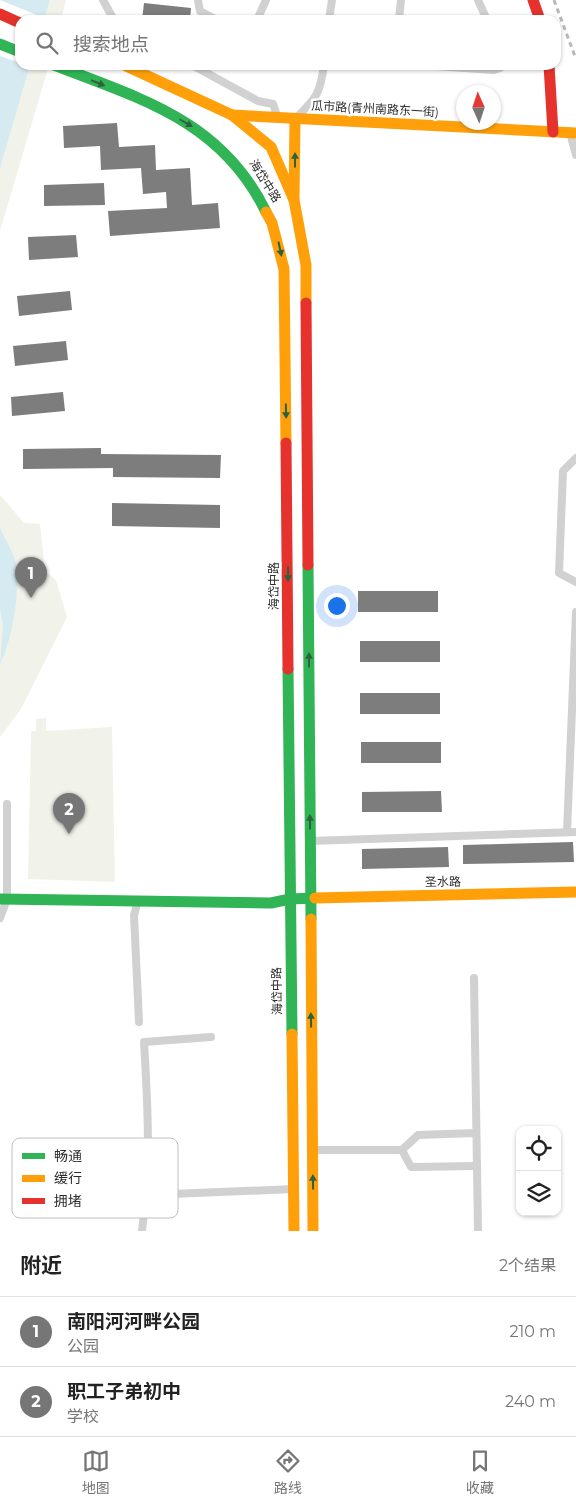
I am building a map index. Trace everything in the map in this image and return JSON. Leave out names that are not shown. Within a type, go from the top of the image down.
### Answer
[{"type":"main road","points":[[533,0],[538,15]]},
{"type":"main road","points":[[0,14],[15,21]]},
{"type":"main road","points":[[0,44],[15,50]]},
{"type":"main road","name":"海岱中路","points":[[66,70],[143,101],[185,122],[218,143],[238,164],[262,200],[280,246],[284,279],[294,1231]]},
{"type":"main road","name":"海岱中路","points":[[136,70],[232,116],[271,147],[294,200],[306,265],[313,1231]]},
{"type":"main road","points":[[549,70],[553,132]]},
{"type":"main road","name":"瓜市路(青州南路东一街)","points":[[232,116],[573,133]]},
{"type":"main road","points":[[294,200],[295,119]]},
{"type":"main road","name":"圣水路","points":[[3,899],[271,903],[290,898],[576,892]]},
{"type":"street","points":[[103,0],[111,15]]},
{"type":"street","points":[[198,0],[200,12],[206,15]]},
{"type":"street","points":[[259,15],[266,0]]},
{"type":"street","points":[[330,15],[332,0]]},
{"type":"street","points":[[400,15],[401,0]]},
{"type":"street","points":[[478,0],[485,15]]},
{"type":"street","points":[[201,70],[258,101],[273,104],[278,118]]},
{"type":"street","points":[[295,119],[316,99],[321,86],[323,70]]},
{"type":"street","points":[[573,133],[576,155]]},
{"type":"street","points":[[576,458],[563,471],[559,573],[576,582]]},
{"type":"street","points":[[567,832],[576,612]]},
{"type":"street","points":[[0,918],[3,899],[7,804]]},
{"type":"street","points":[[310,841],[576,832]]},
{"type":"street","points":[[138,901],[134,915],[139,1022]]},
{"type":"street","points":[[474,978],[478,1231]]},
{"type":"street","points":[[150,1138],[144,1042],[211,1037]]},
{"type":"street","points":[[312,1150],[402,1150],[418,1135],[476,1133]]},
{"type":"street","points":[[402,1150],[411,1167],[477,1166]]},
{"type":"street","points":[[178,1194],[294,1189]]},
{"type":"street","points":[[142,1231],[144,1218]]},
{"type":"shaded area","points":[[0,0],[66,0],[62,15],[15,15],[15,70],[48,70],[0,231]]},
{"type":"shaded area","points":[[0,0],[50,0],[46,15],[15,15],[15,70],[29,70],[0,168]]},
{"type":"shaded area","points":[[0,495],[24,523],[40,524],[45,571],[56,580],[67,617],[21,709],[0,737]]},
{"type":"shaded area","points":[[0,528],[15,560],[17,584],[12,628],[0,664],[3,626],[0,609]]},
{"type":"shaded area","points":[[46,718],[46,731],[112,727],[115,882],[28,879],[31,731],[36,731],[36,719]]},
{"type":"pier","points":[[0,0],[37,15],[15,15],[15,61],[0,56]]},
{"type":"building","points":[[144,3],[191,8],[190,15],[143,15]]},
{"type":"building","points":[[117,123],[119,147],[155,145],[156,170],[190,168],[192,205],[218,203],[220,228],[110,236],[108,211],[167,208],[166,192],[143,194],[141,168],[101,170],[100,146],[64,148],[63,126]]},
{"type":"building","points":[[104,183],[105,205],[44,206],[44,185]]},
{"type":"building","points":[[76,235],[78,257],[29,260],[28,237]]},
{"type":"building","points":[[70,291],[72,310],[19,316],[17,296]]},
{"type":"building","points":[[66,341],[68,360],[15,366],[13,346]]},
{"type":"building","points":[[63,392],[65,411],[12,416],[11,397]]},
{"type":"building","points":[[101,448],[101,454],[221,455],[220,478],[113,477],[113,468],[23,469],[23,449]]},
{"type":"building","points":[[112,503],[220,505],[220,528],[112,526]]},
{"type":"building","points":[[358,591],[438,591],[438,612],[358,612]]},
{"type":"building","points":[[360,641],[440,641],[440,662],[360,662]]},
{"type":"building","points":[[360,693],[440,693],[440,714],[360,714]]},
{"type":"building","points":[[361,742],[441,742],[441,763],[361,763]]},
{"type":"building","points":[[441,791],[442,812],[362,812],[362,792]]},
{"type":"building","points":[[573,842],[574,862],[463,864],[463,845]]},
{"type":"building","points":[[448,847],[449,867],[362,869],[362,849]]},
{"type":"railway","points":[[554,0],[560,15]]},
{"type":"railway","points":[[561,19],[576,59]]},
{"type":"traffic: fast","points":[[0,44],[15,50]]},
{"type":"traffic: fast","points":[[67,70],[148,102],[203,134],[227,155],[248,181],[266,212]]},
{"type":"traffic: fast","points":[[308,565],[311,919]]},
{"type":"traffic: fast","points":[[288,669],[292,1034]]},
{"type":"traffic: fast","points":[[0,899],[271,903],[290,899],[315,898]]},
{"type":"traffic: slow","points":[[135,70],[232,115],[271,147],[294,200],[306,265],[306,303]]},
{"type":"traffic: slow","points":[[232,115],[576,133]]},
{"type":"traffic: slow","points":[[294,200],[295,119]]},
{"type":"traffic: slow","points":[[266,212],[272,223],[284,269],[286,443]]},
{"type":"traffic: slow","points":[[315,898],[576,892]]},
{"type":"traffic: slow","points":[[311,919],[313,1231]]},
{"type":"traffic: slow","points":[[292,1034],[294,1231]]},
{"type":"traffic: jam","points":[[533,0],[538,15]]},
{"type":"traffic: jam","points":[[0,14],[15,21]]},
{"type":"traffic: jam","points":[[549,70],[553,132]]},
{"type":"traffic: jam","points":[[306,303],[308,565]]},
{"type":"traffic: jam","points":[[286,443],[288,669]]},
{"type":"place","name":"南阳河河畔公园","points":[[31,598]]},
{"type":"place","name":"职工子弟初中","points":[[69,834]]}]
